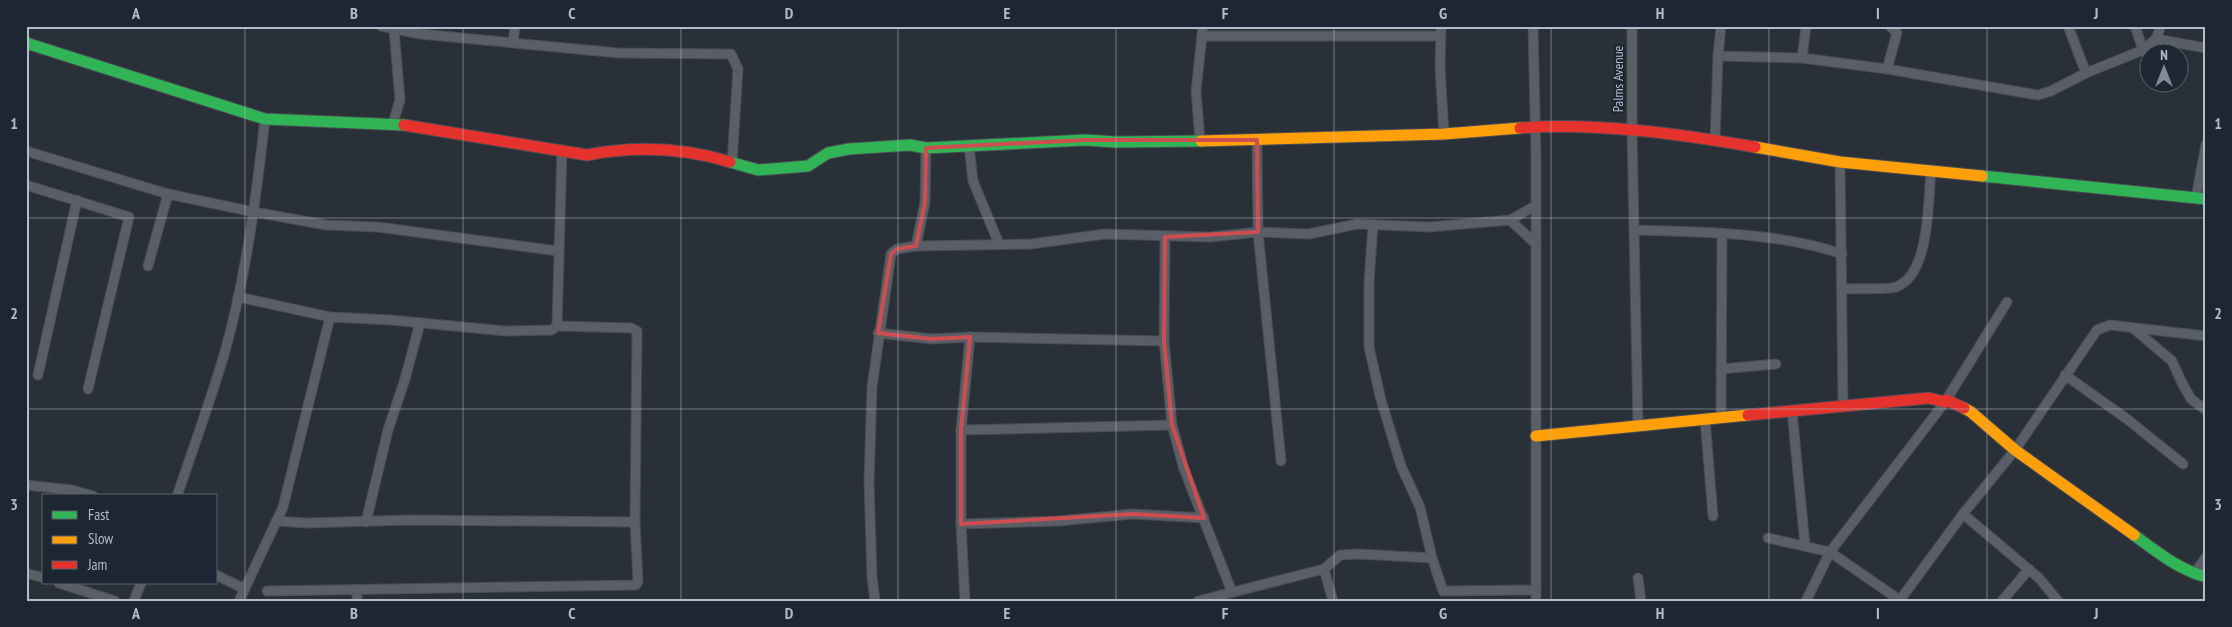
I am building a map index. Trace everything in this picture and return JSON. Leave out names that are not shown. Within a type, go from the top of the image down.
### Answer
[{"type":"street","points":[[381,26],[420,34],[619,53],[731,54],[738,69],[732,163]]},
{"type":"street","points":[[513,42],[515,26]]},
{"type":"street","points":[[1200,140],[1196,91],[1203,26]]},
{"type":"street","points":[[1533,26],[1536,244],[1536,601]]},
{"type":"street","name":"Palms Avenue","points":[[1632,26],[1632,131],[1638,426]]},
{"type":"street","points":[[1715,140],[1721,26]]},
{"type":"street","points":[[1802,58],[1806,26]]},
{"type":"street","points":[[1888,69],[1897,33],[1890,26]]},
{"type":"street","points":[[2068,26],[2086,73]]},
{"type":"street","points":[[2135,26],[2141,42]]},
{"type":"street","points":[[2153,42],[2156,39],[2161,26]]},
{"type":"street","points":[[393,123],[400,100],[394,29]]},
{"type":"street","points":[[1202,36],[1441,31],[1444,134]]},
{"type":"street","points":[[2156,39],[2206,48]]},
{"type":"street","points":[[26,43],[265,119],[393,123],[587,155],[613,150],[660,149],[691,152],[758,170],[808,166],[828,153],[849,149],[910,144],[926,148],[1085,140],[1116,142],[1256,140],[1444,134],[1535,127],[1632,131],[1715,140],[1840,162],[2201,199],[2206,144]]},
{"type":"street","points":[[1718,56],[1802,58],[1888,69],[2038,95],[2140,52]]},
{"type":"street","points":[[179,494],[224,354],[238,297],[254,212],[265,119]]},
{"type":"street","points":[[1256,140],[1258,232],[1281,461]]},
{"type":"street","points":[[969,146],[973,181],[998,244]]},
{"type":"street","points":[[916,246],[925,202],[926,148]]},
{"type":"street","points":[[557,326],[562,150]]},
{"type":"street","points":[[26,151],[168,194],[254,212],[326,225],[378,227],[558,251]]},
{"type":"street","points":[[1840,162],[1843,407]]},
{"type":"street","points":[[1842,289],[1896,287],[1913,274],[1923,250],[1931,171]]},
{"type":"street","points":[[26,184],[129,217],[88,389]]},
{"type":"street","points":[[148,266],[168,194]]},
{"type":"street","points":[[38,375],[77,200]]},
{"type":"street","points":[[875,601],[869,482],[872,387],[878,333],[891,254],[897,249],[916,246],[1031,244],[1105,234],[1210,237],[1258,232],[1309,234],[1357,224],[1429,227],[1510,220],[1535,206]]},
{"type":"street","points":[[1510,220],[1536,244]]},
{"type":"street","points":[[1373,225],[1369,282],[1369,347],[1381,400],[1401,466],[1420,507],[1432,558],[1443,591],[1536,590]]},
{"type":"street","points":[[1634,230],[1722,234],[1806,243],[1842,254]]},
{"type":"street","points":[[1721,418],[1722,234]]},
{"type":"street","points":[[1165,237],[1164,341],[1172,424],[1184,468],[1232,592]]},
{"type":"street","points":[[238,297],[330,317],[505,331],[547,331],[557,326],[630,328],[637,331],[635,522],[638,581],[636,585],[267,591]]},
{"type":"street","points":[[1806,601],[1830,552],[1944,402],[2007,302]]},
{"type":"street","points":[[239,601],[276,521],[289,484],[330,317]]},
{"type":"street","points":[[366,522],[388,430],[405,379],[420,323]]},
{"type":"street","points":[[1768,538],[1830,552],[1901,600],[1963,514],[2015,450],[2097,330],[2110,324],[2206,336]]},
{"type":"street","points":[[2132,327],[2172,361],[2192,399],[2206,410]]},
{"type":"street","points":[[878,333],[932,339],[970,337],[1164,341]]},
{"type":"street","points":[[965,601],[961,524],[962,430],[970,337]]},
{"type":"street","points":[[1721,369],[1776,364]]},
{"type":"street","points":[[2065,375],[2127,419],[2183,464]]},
{"type":"street","points":[[1536,436],[1929,398],[1944,402],[1946,400],[1954,402],[1971,412],[2015,450],[2175,565],[2200,575],[2206,557]]},
{"type":"street","points":[[1792,411],[1805,545]]},
{"type":"street","points":[[1705,419],[1713,516]]},
{"type":"street","points":[[962,430],[1172,424]]},
{"type":"street","points":[[26,485],[72,490],[86,494]]},
{"type":"street","points":[[961,524],[1058,521],[1133,514],[1204,518]]},
{"type":"street","points":[[1963,514],[2029,569],[2058,601]]},
{"type":"street","points":[[276,521],[635,522]]},
{"type":"street","points":[[1198,601],[1324,569],[1340,555],[1358,554],[1432,558]]},
{"type":"street","points":[[1324,569],[1333,601]]},
{"type":"street","points":[[2002,601],[2029,569]]},
{"type":"street","points":[[26,573],[42,577]]},
{"type":"street","points":[[218,576],[245,589]]},
{"type":"street","points":[[1638,578],[1641,601]]},
{"type":"street","points":[[62,584],[115,601]]},
{"type":"street","points":[[134,601],[141,584]]},
{"type":"street","points":[[357,589],[357,601]]},
{"type":"highlighted area","points":[[1085,140],[1257,140],[1258,232],[1165,237],[1164,341],[1172,425],[1204,518],[1133,514],[961,524],[961,430],[970,337],[932,339],[878,333],[891,254],[897,249],[916,246],[925,202],[926,148]]},
{"type":"traffic: fast","points":[[26,43],[265,119],[404,125]]},
{"type":"traffic: fast","points":[[730,162],[758,170],[808,166],[828,153],[849,149],[910,145],[926,148],[1085,140],[1116,142],[1201,141]]},
{"type":"traffic: fast","points":[[1982,176],[2206,199]]},
{"type":"traffic: fast","points":[[2134,535],[2177,565],[2206,577]]},
{"type":"traffic: slow","points":[[1201,141],[1444,134],[1520,128]]},
{"type":"traffic: slow","points":[[1755,147],[1840,162],[1982,176]]},
{"type":"traffic: slow","points":[[1964,408],[2015,450],[2134,535]]},
{"type":"traffic: slow","points":[[1536,436],[1748,415]]},
{"type":"traffic: jam","points":[[404,125],[587,155],[623,150],[659,150],[713,157],[730,162]]},
{"type":"traffic: jam","points":[[1520,128],[1578,127],[1638,130],[1755,147]]},
{"type":"traffic: jam","points":[[1748,415],[1929,398],[1945,402],[1946,400],[1964,408]]}]
